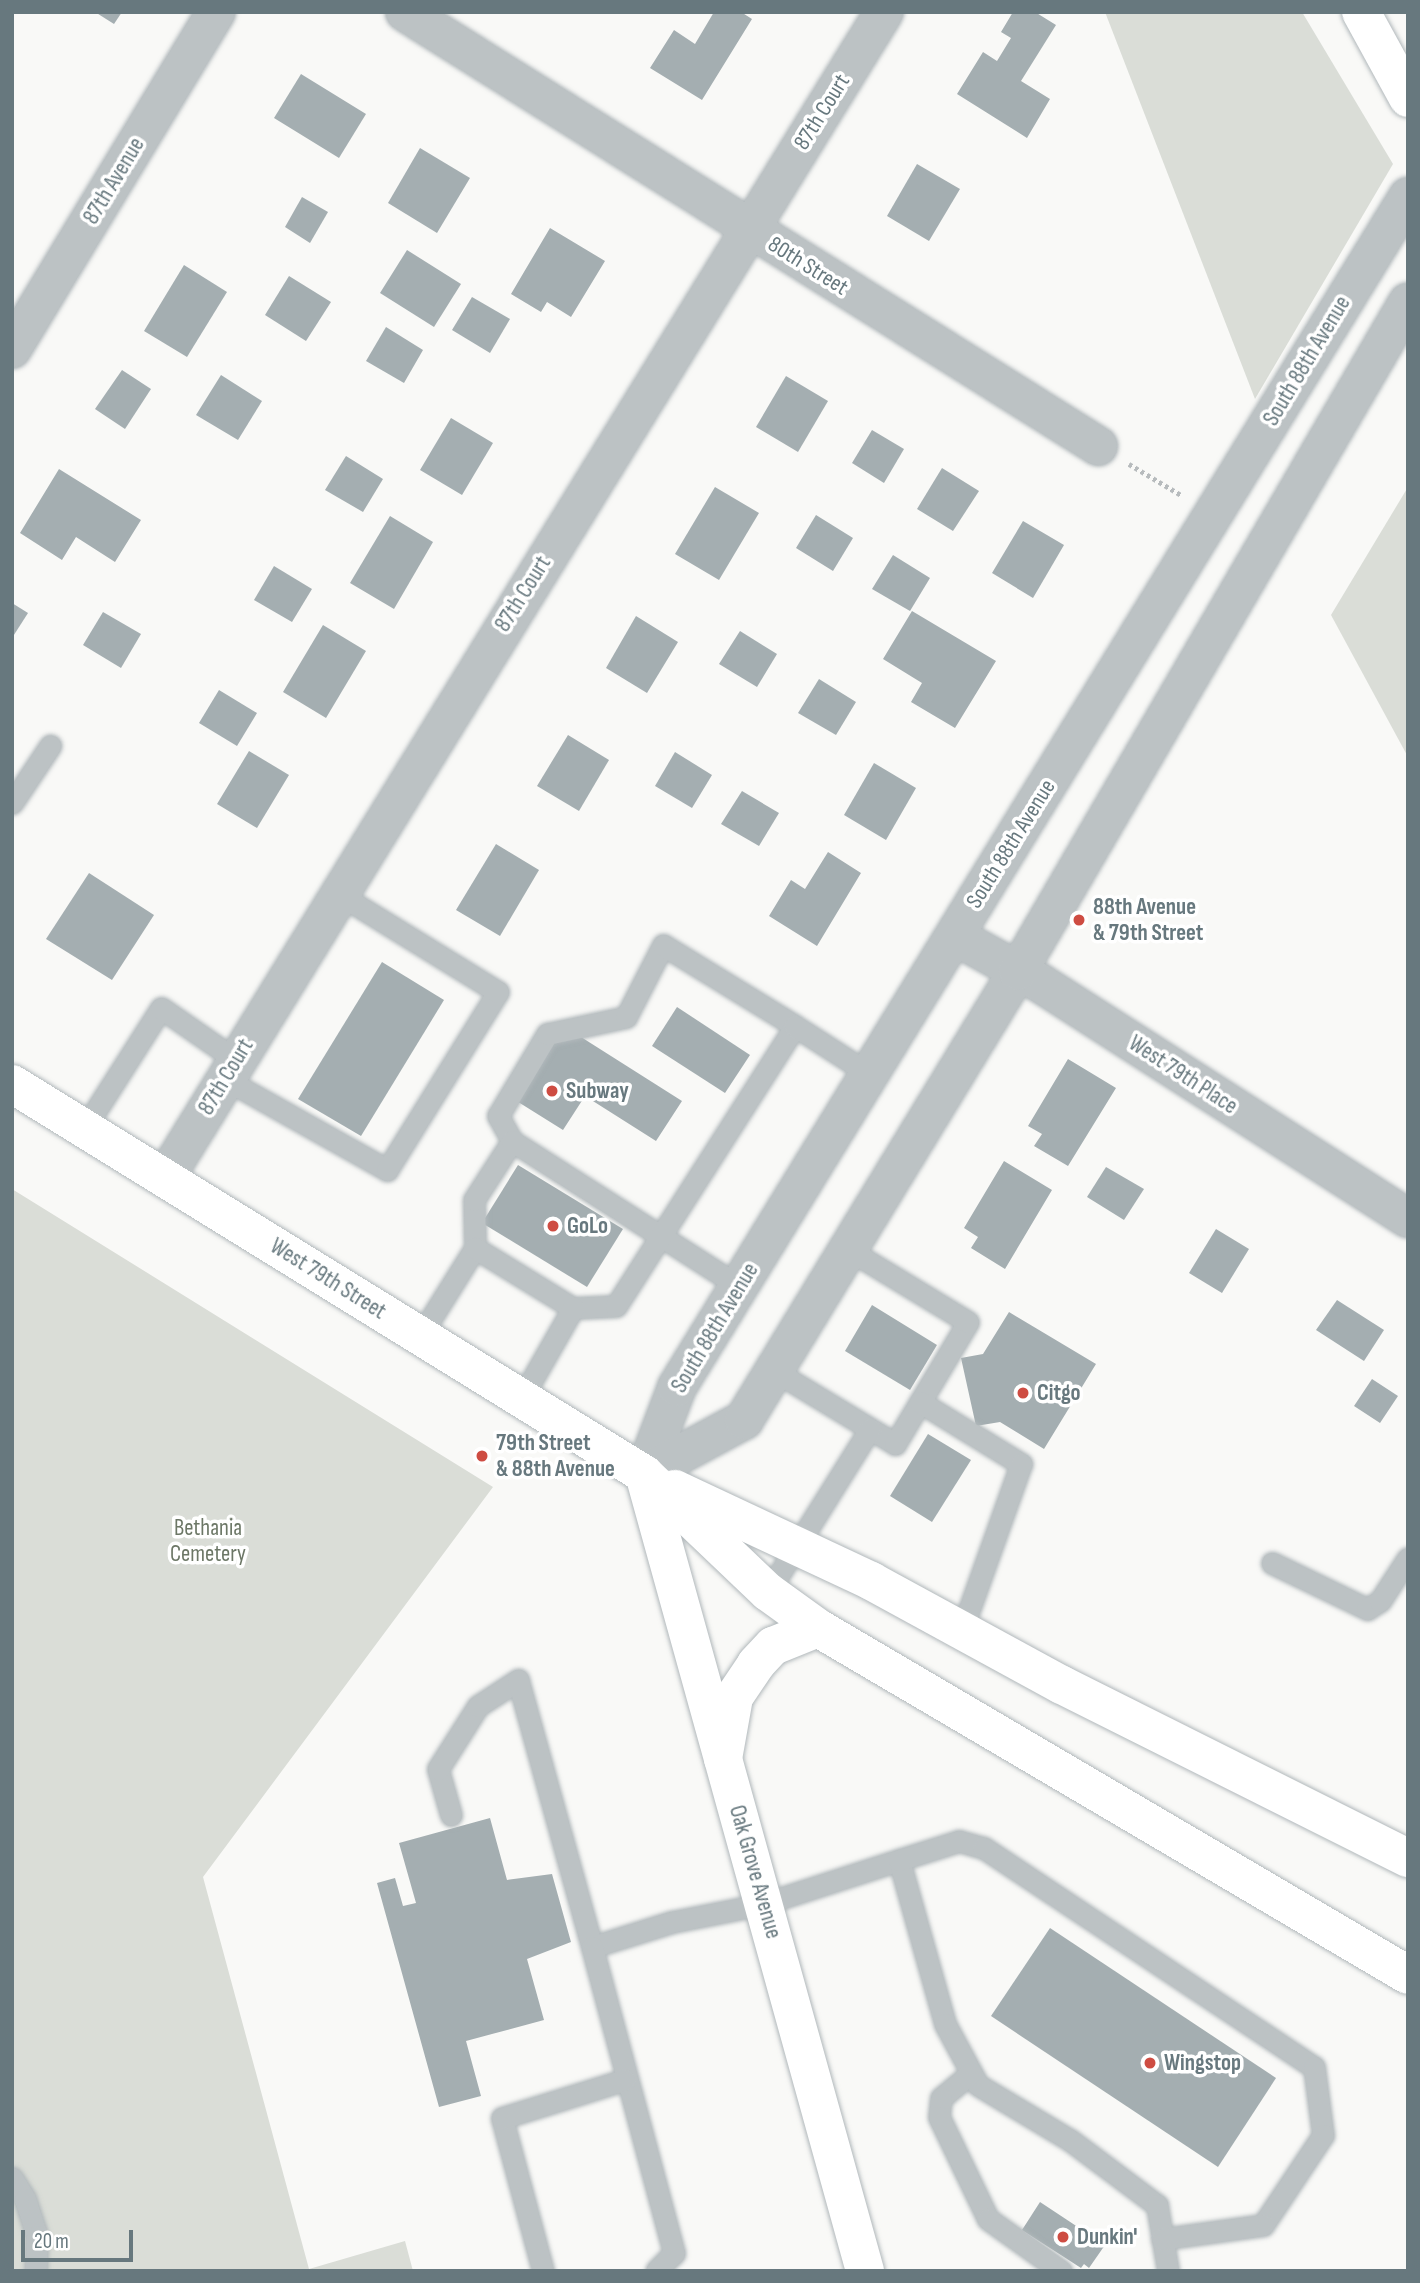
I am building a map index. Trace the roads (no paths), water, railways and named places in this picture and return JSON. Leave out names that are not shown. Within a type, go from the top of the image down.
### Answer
[{"type":"main road","points":[[1361,12],[1408,98]]},
{"type":"main road","name":"West 79th Street","points":[[12,1084],[644,1474]]},
{"type":"main road","points":[[644,1474],[798,1547],[1408,1858]]},
{"type":"main road","points":[[644,1474],[768,1592],[818,1629],[1408,1975]]},
{"type":"main road","name":"Oak Grove Avenue","points":[[644,1474],[865,2271]]},
{"type":"main road","points":[[723,1759],[734,1697],[756,1664],[773,1646],[818,1629]]},
{"type":"street","name":"87th Avenue","points":[[12,349],[216,12]]},
{"type":"street","name":"80th Street","points":[[405,12],[749,230],[1098,446]]},
{"type":"street","name":"87th Court","points":[[165,1178],[337,893],[884,12]]},
{"type":"street","name":"South 88th Avenue","points":[[644,1474],[677,1387],[1408,197]]},
{"type":"street","points":[[644,1474],[744,1420],[1018,971],[1407,303]]},
{"type":"street","name":"West 79th Place","points":[[955,936],[1018,971],[1408,1219]]},
{"type":"lane","points":[[12,803],[50,746]]},
{"type":"lane","points":[[84,1129],[161,1008],[230,1070],[387,1170],[498,992],[337,893]]},
{"type":"lane","points":[[739,1286],[512,1141],[498,1115],[547,1034],[625,1017],[663,945],[871,1075]]},
{"type":"lane","points":[[475,1248],[573,1308],[616,1306],[795,1026]]},
{"type":"lane","points":[[420,1336],[475,1248],[474,1200],[512,1141]]},
{"type":"lane","points":[[773,1370],[895,1444],[968,1322],[849,1250]]},
{"type":"lane","points":[[522,1399],[573,1308]]},
{"type":"lane","points":[[920,1402],[1021,1464],[962,1630]]},
{"type":"lane","points":[[768,1592],[870,1429]]},
{"type":"lane","points":[[1272,1563],[1367,1609],[1380,1601],[1408,1558]]},
{"type":"lane","points":[[451,1815],[439,1769],[478,1706],[518,1680],[592,1947],[624,2080],[674,2253],[656,2271]]},
{"type":"lane","points":[[592,1947],[672,1922],[763,1904],[959,1841],[984,1848],[1314,2067],[1323,2135],[1262,2225],[1162,2239]]},
{"type":"lane","points":[[899,1860],[944,2024],[978,2085],[1070,2140],[1157,2205],[1168,2271]]},
{"type":"lane","points":[[971,2073],[941,2098],[939,2117],[988,2219],[1061,2271]]},
{"type":"lane","points":[[543,2271],[502,2118],[624,2080]]},
{"type":"lane","points":[[12,2178],[25,2199],[37,2235],[36,2271]]},
{"type":"place","name":"88th Avenue & 79th Street","points":[[1079,920]]},
{"type":"place","name":"Subway","points":[[552,1091]]},
{"type":"place","name":"GoLo","points":[[553,1226]]},
{"type":"place","name":"Citgo","points":[[1023,1393]]},
{"type":"place","name":"79th Street & 88th Avenue","points":[[482,1456]]},
{"type":"place","name":"Wingstop","points":[[1150,2063]]},
{"type":"place","name":"Dunkin'","points":[[1063,2237]]},
{"type":"park label","name":"Bethania Cemetery","points":[[208,1541]]}]
